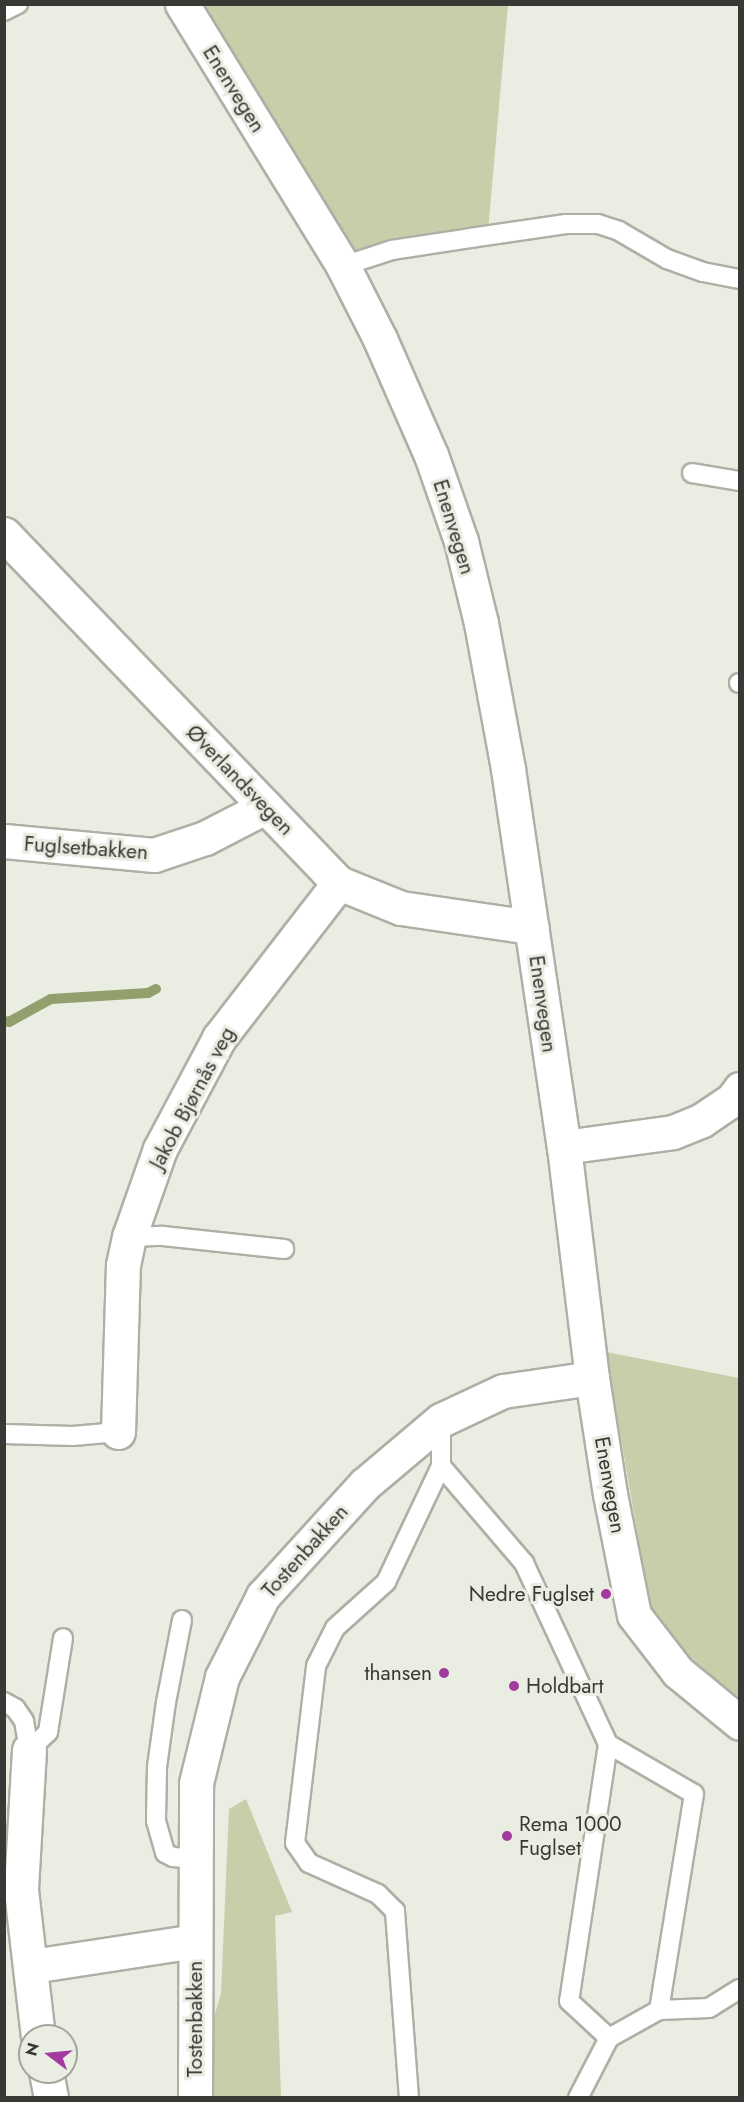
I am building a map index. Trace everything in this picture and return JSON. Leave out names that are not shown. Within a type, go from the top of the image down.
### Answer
[{"type":"street","name":"Enenvegen","points":[[182,4],[343,266],[380,339],[431,455],[461,541],[481,623],[508,769],[564,1147],[592,1378],[610,1494],[634,1615],[678,1672],[740,1723]]},
{"type":"street","name":"Øverlandsvegen","points":[[4,534],[339,883],[400,908],[532,927]]},
{"type":"street","name":"Fuglsetbakken","points":[[4,841],[154,855],[206,838],[266,807]]},
{"type":"street","name":"Jakob Bjørnås veg","points":[[118,1432],[123,1265],[129,1237],[160,1149],[219,1038],[339,883]]},
{"type":"street","points":[[564,1147],[673,1132],[702,1120],[737,1099]]},
{"type":"street","name":"Tostenbakken","points":[[195,2097],[196,1783],[222,1677],[262,1596],[365,1484],[441,1420],[503,1391],[592,1378]]},
{"type":"street","points":[[29,1750],[21,1890],[32,1966],[37,2024]]},
{"type":"street","name":"Tostenbakken","points":[[32,1966],[195,1941]]},
{"type":"lane","points":[[4,11],[18,4]]},
{"type":"lane","points":[[343,266],[392,250],[566,224],[609,227],[667,259],[703,272],[740,279]]},
{"type":"lane","points":[[692,473],[740,481]]},
{"type":"lane","points":[[129,1237],[163,1236],[284,1249]]},
{"type":"lane","points":[[409,2097],[395,1911],[378,1894],[309,1863],[295,1842],[316,1666],[335,1628],[386,1582],[441,1466],[441,1420]]},
{"type":"lane","points":[[4,1434],[73,1436],[118,1432]]},
{"type":"lane","points":[[441,1466],[524,1563],[608,1744],[569,2001],[609,2038]]},
{"type":"lane","points":[[182,1620],[165,1702],[157,1767],[156,1821],[165,1853],[173,1857],[196,1859]]},
{"type":"lane","points":[[29,1750],[48,1732],[63,1638]]},
{"type":"lane","points":[[4,1702],[15,1708],[24,1721],[29,1750]]},
{"type":"lane","points":[[608,1744],[694,1794],[659,2010]]},
{"type":"lane","points":[[578,2097],[609,2038],[659,2010],[709,2008],[740,1989]]},
{"type":"green space","points":[[195,5],[508,5],[488,231],[355,253]]},
{"type":"green space","points":[[606,1352],[739,1378],[739,1701],[690,1656],[650,1606]]},
{"type":"green space","points":[[246,1799],[292,1912],[275,1916],[281,2097],[203,2097],[203,2056],[221,1993],[229,1809]]},
{"type":"waterway","points":[[4,1021],[9,1022],[51,999],[148,993],[156,989]]},
{"type":"place","name":"Nedre Fuglset","points":[[606,1594]]},
{"type":"place","name":"thansen","points":[[444,1673]]},
{"type":"place","name":"Holdbart","points":[[514,1686]]},
{"type":"place","name":"Rema 1000 Fuglset","points":[[507,1836]]}]
